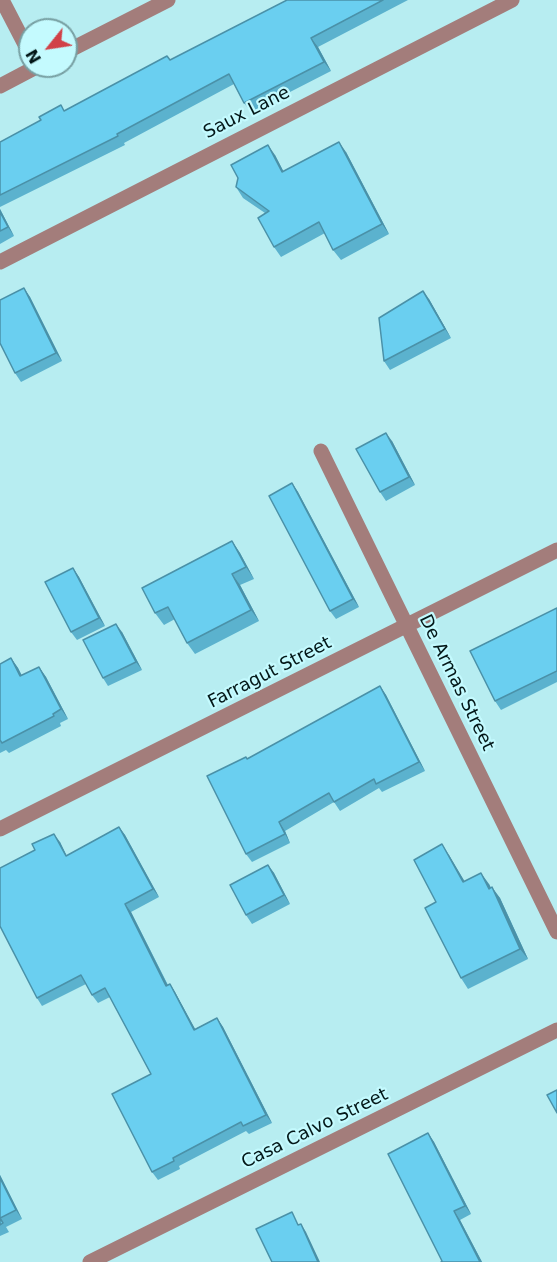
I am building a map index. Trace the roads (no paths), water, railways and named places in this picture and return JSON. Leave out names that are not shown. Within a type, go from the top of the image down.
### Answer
[{"type":"street","points":[[3,0],[18,30]]},
{"type":"street","points":[[78,46],[168,0]]},
{"type":"street","name":"Saux Lane","points":[[0,261],[512,0]]},
{"type":"street","points":[[0,86],[18,76]]},
{"type":"street","name":"De Armas Street","points":[[321,452],[557,932]]},
{"type":"street","name":"Farragut Street","points":[[0,829],[557,550]]},
{"type":"street","name":"Casa Calvo Street","points":[[90,1262],[557,1030]]}]
